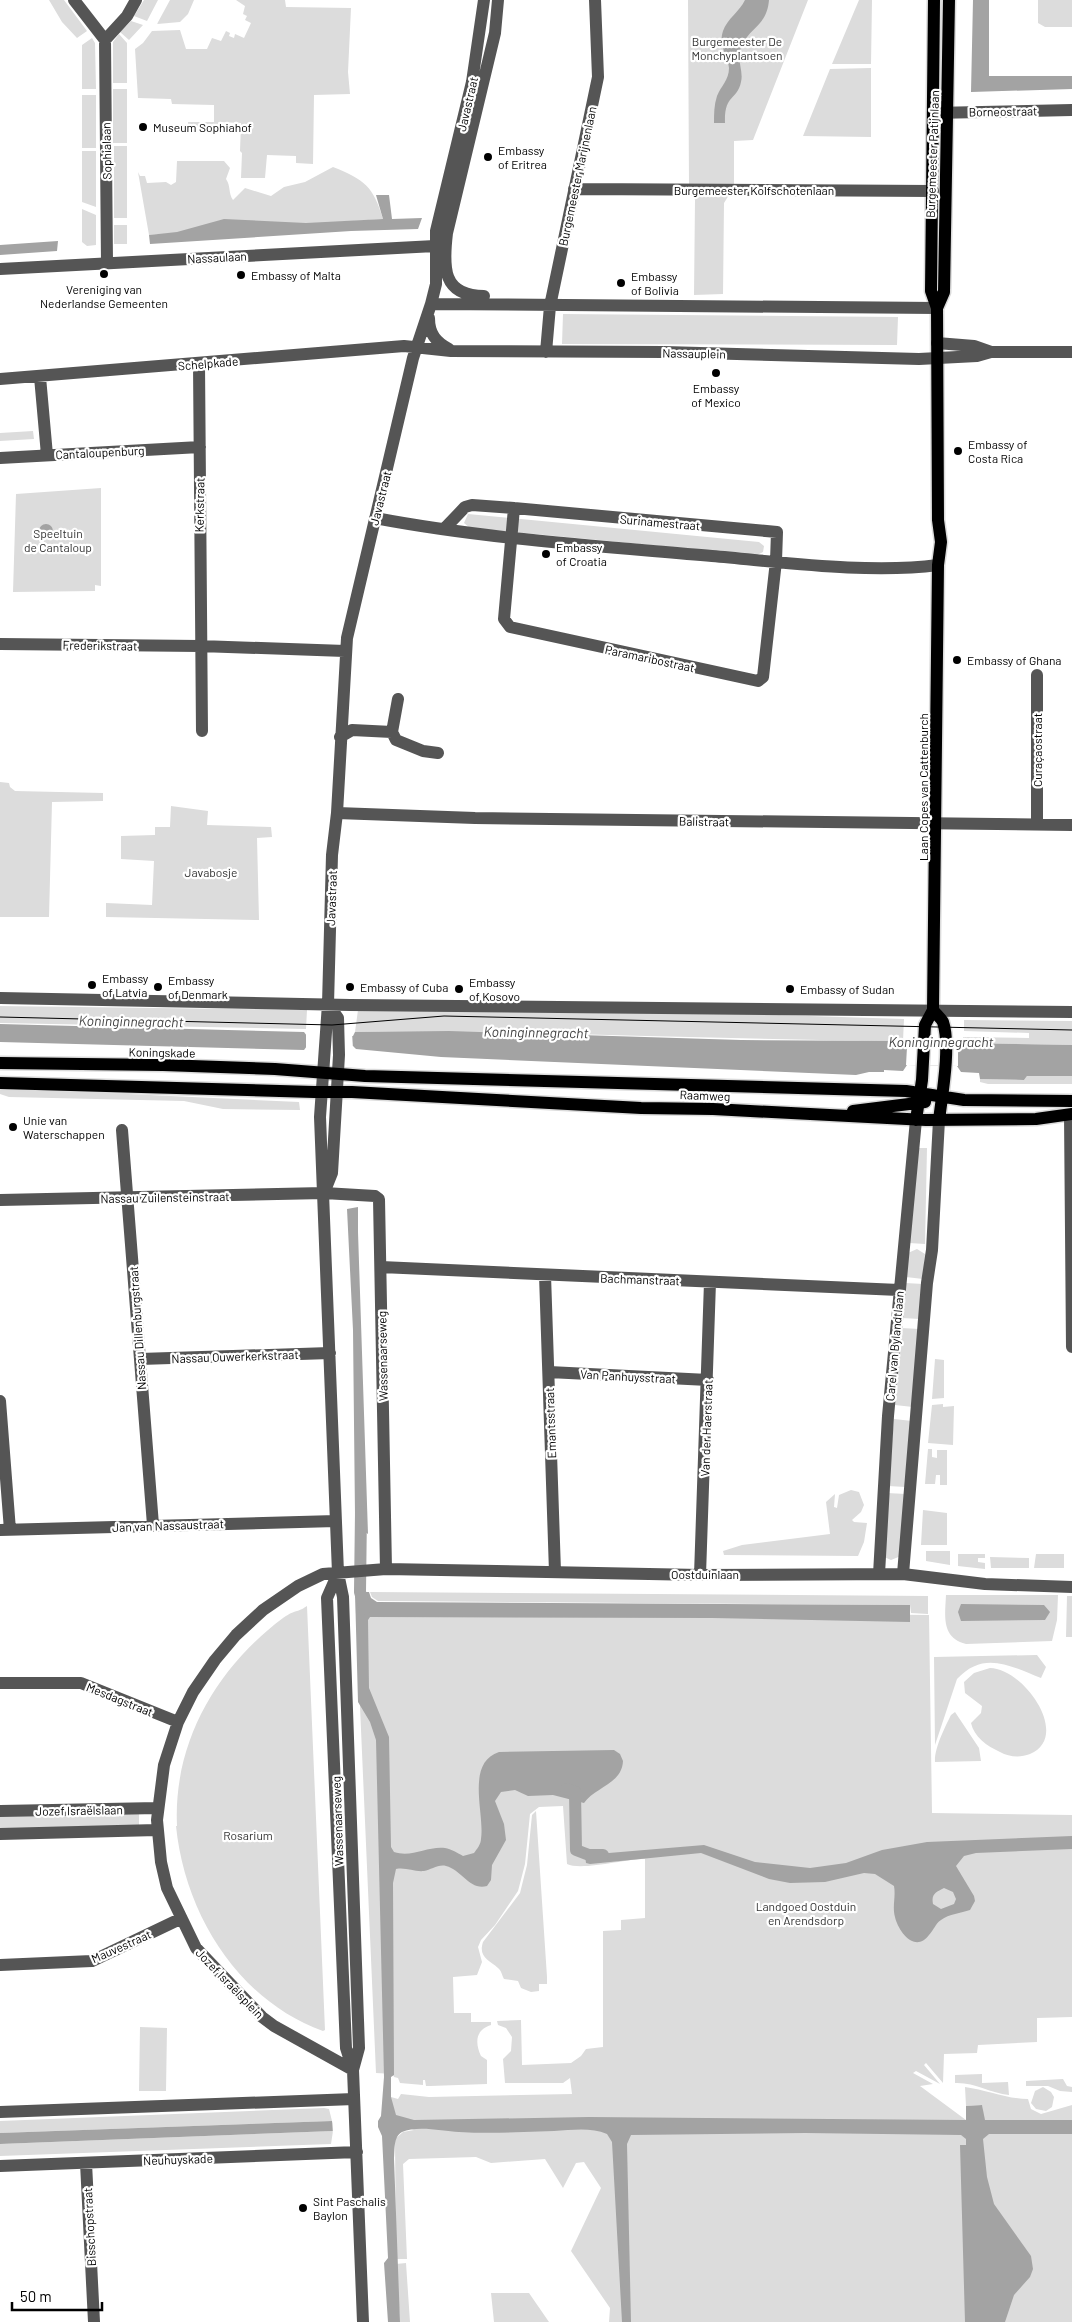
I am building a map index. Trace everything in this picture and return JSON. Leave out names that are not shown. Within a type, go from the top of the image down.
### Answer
[{"type":"main road","name":"Burgemeester Patijnlaan","points":[[934,0],[931,291],[937,308],[938,358]]},
{"type":"main road","name":"Burgemeester Patijnlaan","points":[[937,308],[944,292],[949,0]]},
{"type":"main road","name":"Laan Copes van Cattenburch","points":[[916,1120],[926,1020],[933,1010],[938,565],[932,555],[938,520],[938,358]]},
{"type":"main road","name":"Laan Copes van Cattenburch","points":[[933,1010],[942,1020],[945,1048],[942,1097],[938,1120]]},
{"type":"main road","name":"Koningskade","points":[[0,1063],[163,1065],[339,1074]]},
{"type":"main road","name":"Raamweg","points":[[339,1074],[919,1098],[942,1097],[996,1101],[1072,1101]]},
{"type":"main road","points":[[0,1083],[322,1093]]},
{"type":"main road","name":"Raamweg","points":[[322,1093],[337,1092],[916,1120],[1036,1119],[1071,1114]]},
{"type":"main road","points":[[826,1115],[894,1105],[919,1098]]},
{"type":"street","points":[[74,0],[105,40],[127,16],[136,0]]},
{"type":"street","name":"Javastraat","points":[[337,1092],[339,1050],[332,1029],[328,1004],[332,855],[337,813],[345,651],[348,631],[417,347],[428,317],[436,284],[436,231],[472,82],[484,0]]},
{"type":"street","name":"Javastraat","points":[[498,0],[495,33],[447,233],[445,254],[447,273],[453,286],[471,296],[524,297],[550,306]]},
{"type":"street","name":"Burgemeester Marijnenlaan","points":[[546,352],[550,306],[598,77],[595,0]]},
{"type":"street","name":"Sophialaan","points":[[105,40],[107,262]]},
{"type":"street","name":"Borneostraat","points":[[933,112],[1072,110]]},
{"type":"street","name":"Burgemeester Kolfschotenlaan","points":[[574,189],[933,191]]},
{"type":"street","name":"Nassaulaan","points":[[0,269],[435,246]]},
{"type":"street","points":[[431,304],[937,308]]},
{"type":"street","points":[[428,317],[429,329],[438,343],[451,351]]},
{"type":"street","points":[[937,343],[966,344],[991,352],[1072,352]]},
{"type":"street","name":"Nassauplein","points":[[417,347],[451,351],[938,358],[977,356],[991,352]]},
{"type":"street","name":"Schelpkade","points":[[0,379],[417,347]]},
{"type":"street","name":"Kerkstraat","points":[[199,364],[200,646]]},
{"type":"street","points":[[40,376],[47,455]]},
{"type":"street","name":"Cantaloupenburg","points":[[0,458],[200,447]]},
{"type":"street","name":"Surinamestraat","points":[[445,528],[465,507],[514,508],[777,532],[776,561]]},
{"type":"street","points":[[511,539],[514,508]]},
{"type":"street","points":[[375,518],[511,539],[863,567],[938,565]]},
{"type":"street","name":"Paramaribostraat","points":[[511,539],[504,620],[510,627],[758,682],[763,677],[776,561]]},
{"type":"street","name":"Frederikstraat","points":[[0,644],[200,646],[345,651]]},
{"type":"street","points":[[200,646],[202,731]]},
{"type":"street","name":"Curaçaostraat","points":[[1037,675],[1037,825]]},
{"type":"street","points":[[398,699],[392,732],[396,740],[423,751],[438,753]]},
{"type":"street","points":[[340,737],[352,730],[392,732]]},
{"type":"street","name":"Balistraat","points":[[337,813],[415,817],[1072,826]]},
{"type":"street","points":[[0,998],[328,1004],[1072,1012]]},
{"type":"street","name":"Javastraat","points":[[322,1093],[325,1050],[332,1029]]},
{"type":"street","name":"Wassenaarseweg","points":[[324,1193],[332,1173],[337,1092]]},
{"type":"street","name":"Wassenaarseweg","points":[[322,1093],[322,1177],[338,1573],[343,1597],[359,2048],[353,2070],[363,2322]]},
{"type":"street","points":[[1071,1114],[1072,1348]]},
{"type":"street","name":"Carel van Bylandtlaan","points":[[878,1574],[899,1290],[916,1120]]},
{"type":"street","points":[[903,1574],[927,1283],[932,1250],[938,1120]]},
{"type":"street","name":"Nassau Dillenburgstraat","points":[[122,1130],[153,1525]]},
{"type":"street","name":"Wassenaarseweg","points":[[324,1193],[375,1196],[379,1199],[386,1568]]},
{"type":"street","name":"Nassau Zuilensteinstraat","points":[[3,1199],[324,1193]]},
{"type":"street","name":"Bachmanstraat","points":[[380,1267],[899,1290]]},
{"type":"street","name":"Emantsstraat","points":[[544,1274],[556,1572]]},
{"type":"street","name":"Van der Haerstraat","points":[[700,1575],[710,1282]]},
{"type":"street","name":"Nassau Ouwerkerkstraat","points":[[140,1359],[330,1353]]},
{"type":"street","name":"Van Panhuysstraat","points":[[549,1372],[708,1380]]},
{"type":"street","points":[[0,1401],[5,1530]]},
{"type":"street","name":"Jan van Nassaustraat","points":[[5,1530],[336,1521]]},
{"type":"street","name":"Oostduinlaan","points":[[338,1573],[386,1568],[700,1575],[903,1574],[985,1584],[1072,1587]]},
{"type":"street","name":"Jozef Israëlsplein","points":[[338,1573],[319,1575],[298,1586],[270,1605],[249,1622],[205,1674],[178,1722],[164,1764],[157,1830],[167,1888],[180,1919],[196,1948],[262,2017],[274,2026],[353,2070]]},
{"type":"street","name":"Mesdagstraat","points":[[0,1683],[81,1683],[178,1722]]},
{"type":"street","name":"Jozef Israëlslaan","points":[[0,1811],[158,1808]]},
{"type":"street","name":"Jozef Israëlslaan","points":[[0,1834],[157,1830]]},
{"type":"street","name":"Mauvestraat","points":[[0,1965],[92,1960],[180,1919]]},
{"type":"street","points":[[0,2112],[354,2099]]},
{"type":"street","name":"Neuhuyskade","points":[[0,2166],[356,2152]]},
{"type":"street","name":"Bisschopstraat","points":[[86,2163],[94,2322]]},
{"type":"green space","points":[[49,0],[64,0],[87,31],[77,38],[62,22]]},
{"type":"green space","points":[[144,0],[158,0],[147,21],[134,16]]},
{"type":"green space","points":[[170,0],[194,0],[188,14],[180,22],[157,24]]},
{"type":"green space","points":[[236,0],[285,0],[286,7],[351,8],[348,72],[350,94],[314,95],[313,164],[296,163],[296,156],[267,155],[265,178],[241,178],[241,123],[219,122],[219,127],[188,126],[188,122],[214,122],[214,105],[172,104],[171,99],[138,98],[135,49],[143,43],[152,31],[180,30],[186,49],[207,49],[212,38],[221,41],[226,31],[230,33],[229,36],[234,38],[235,34],[244,38],[251,23],[245,20],[247,16],[243,14],[245,6]]},
{"type":"green space","name":"Burgemeester De Monchyplantsoen","points":[[688,0],[808,0],[753,140],[734,141],[734,187],[724,203],[723,294],[694,295],[695,200],[689,186]]},
{"type":"green space","points":[[859,0],[872,0],[871,64],[832,64]]},
{"type":"green space","points":[[1038,0],[1072,0],[1072,27],[1045,27],[1038,23]]},
{"type":"green space","points":[[131,21],[143,25],[129,40],[120,32]]},
{"type":"green space","points":[[119,34],[127,43],[127,83],[113,83],[113,42]]},
{"type":"green space","points":[[92,38],[95,43],[96,89],[82,89],[82,45]]},
{"type":"green space","points":[[871,68],[871,137],[803,136],[830,69]]},
{"type":"green space","points":[[113,89],[127,89],[127,143],[113,143]]},
{"type":"green space","points":[[82,95],[96,95],[96,148],[82,148]]},
{"type":"green space","points":[[114,146],[127,146],[127,218],[114,218]]},
{"type":"green space","points":[[82,151],[96,151],[96,207],[82,202]]},
{"type":"green space","points":[[177,161],[224,161],[230,168],[226,179],[233,200],[245,188],[271,196],[284,187],[305,182],[333,167],[360,180],[371,191],[383,219],[149,235],[138,172],[140,176],[145,176],[147,183],[166,182],[171,185],[176,182]]},
{"type":"green space","points":[[82,209],[96,215],[96,245],[87,246],[82,242]]},
{"type":"green space","points":[[114,225],[127,225],[127,244],[114,244]]},
{"type":"green space","points":[[563,314],[898,317],[897,345],[562,344]]},
{"type":"green space","points":[[33,431],[34,439],[0,441],[0,433]]},
{"type":"green space","name":"Speeltuin de Cantaloup","points":[[101,488],[101,586],[95,585],[95,591],[13,592],[16,494]]},
{"type":"green space","points":[[468,514],[759,542],[764,546],[763,552],[757,555],[470,528],[464,523]]},
{"type":"green space","points":[[0,782],[9,783],[10,787],[15,791],[103,793],[103,801],[52,802],[49,917],[0,917]]},
{"type":"green space","name":"Javabosje","points":[[171,806],[208,811],[207,825],[271,827],[272,837],[257,838],[259,920],[106,917],[106,903],[152,905],[154,861],[121,859],[121,836],[155,835],[155,827],[170,827]]},
{"type":"green space","points":[[0,1006],[307,1010],[306,1029],[0,1023]]},
{"type":"green space","points":[[358,1010],[747,1014],[904,1019],[903,1041],[492,1032],[355,1032]]},
{"type":"green space","points":[[964,1020],[1072,1021],[1072,1045],[963,1043],[963,1037],[1029,1038],[1029,1033],[964,1031]]},
{"type":"green space","points":[[1027,1076],[1072,1076],[1072,1084],[988,1084],[980,1082],[980,1079],[1024,1080]]},
{"type":"green space","points":[[0,1088],[299,1102],[300,1110],[223,1109],[184,1101],[9,1097],[0,1094]]},
{"type":"green space","points":[[918,1148],[927,1148],[925,1244],[909,1243]]},
{"type":"green space","points":[[917,1249],[925,1254],[923,1279],[906,1277],[908,1253]]},
{"type":"green space","points":[[905,1283],[923,1284],[920,1319],[902,1318]]},
{"type":"green space","points":[[901,1328],[919,1329],[913,1407],[895,1405]]},
{"type":"green space","points":[[935,1359],[944,1360],[944,1398],[932,1399]]},
{"type":"green space","points":[[943,1404],[943,1407],[954,1406],[953,1445],[928,1443],[932,1405]]},
{"type":"green space","points":[[894,1419],[912,1421],[906,1487],[888,1486]]},
{"type":"green space","points":[[928,1449],[932,1449],[932,1457],[937,1458],[937,1450],[947,1450],[947,1485],[940,1485],[940,1475],[936,1475],[935,1484],[925,1484]]},
{"type":"green space","points":[[851,1490],[859,1492],[864,1505],[861,1512],[852,1520],[854,1522],[867,1523],[864,1542],[858,1556],[724,1555],[723,1551],[742,1545],[830,1534],[826,1502],[835,1494],[834,1507],[837,1508],[839,1495]]},
{"type":"green space","points":[[887,1493],[906,1494],[901,1556],[891,1560],[882,1556]]},
{"type":"green space","points":[[923,1510],[947,1513],[947,1545],[921,1545]]},
{"type":"green space","points":[[926,1551],[950,1551],[950,1565],[926,1561]]},
{"type":"green space","points":[[958,1554],[985,1554],[985,1558],[978,1558],[978,1562],[985,1563],[985,1569],[958,1566]]},
{"type":"green space","points":[[1036,1554],[1064,1554],[1064,1568],[1034,1568]]},
{"type":"green space","points":[[990,1557],[1029,1558],[1029,1568],[991,1568]]},
{"type":"green space","name":"Landgoed Oostduin en Arendsdorp","points":[[355,1592],[367,1592],[375,1609],[929,1615],[932,1813],[1072,1815],[1072,2017],[1037,2018],[1037,2042],[978,2045],[977,2053],[944,2054],[943,2083],[926,2063],[924,2065],[940,2084],[916,2071],[913,2073],[933,2084],[920,2086],[966,2120],[983,2116],[982,2105],[966,2106],[965,2087],[1012,2098],[1028,2099],[1031,2109],[1041,2114],[1072,2105],[1072,2322],[609,2322],[610,2308],[571,2251],[601,2188],[584,2162],[576,2163],[563,2188],[545,2159],[491,2163],[476,2157],[409,2159],[403,2164],[407,2259],[396,2259],[395,2139],[403,2132],[414,2130],[391,2120],[391,2097],[398,2099],[401,2094],[429,2097],[572,2094],[570,2078],[563,2083],[505,2083],[503,2059],[511,2051],[512,2037],[506,2028],[498,2025],[497,2021],[521,2020],[522,2065],[571,2063],[581,2056],[586,2049],[603,2047],[603,1931],[621,1930],[621,1920],[645,1918],[645,1859],[582,1866],[567,1864],[563,1806],[539,1807],[530,1814],[525,1864],[518,1891],[495,1925],[481,1940],[478,1947],[482,1962],[477,1975],[453,1977],[454,2013],[471,2013],[471,2022],[491,2022],[491,2025],[479,2034],[477,2042],[481,2056],[487,2060],[487,2084],[426,2086],[425,2080],[423,2080],[423,2085],[400,2083],[393,2074],[376,2073]]},
{"type":"green space","points":[[370,1592],[928,1596],[928,1614],[911,1613],[910,1605],[378,1601],[372,1597]]},
{"type":"green space","points":[[946,1595],[1058,1595],[1057,1620],[1052,1641],[966,1644],[958,1641],[952,1637],[946,1625]]},
{"type":"green space","points":[[1067,1596],[1072,1596],[1072,1637],[1066,1637]]},
{"type":"green space","name":"Rosarium","points":[[307,1606],[325,2030],[323,2031],[293,2017],[266,1999],[242,1976],[221,1951],[204,1922],[191,1891],[181,1859],[176,1826],[182,1766],[191,1737],[203,1710],[219,1684],[259,1638],[283,1618]]},
{"type":"green space","points":[[1037,1655],[1046,1667],[1041,1678],[998,1663],[977,1665],[967,1670],[957,1679],[935,1745],[934,1657]]},
{"type":"green space","points":[[990,1668],[1003,1671],[1028,1690],[1038,1704],[1045,1719],[1046,1733],[1042,1745],[1030,1754],[1011,1756],[1003,1754],[990,1747],[975,1733],[971,1723],[981,1713],[982,1706],[965,1693],[964,1682],[974,1673]]},
{"type":"green space","points":[[955,1712],[979,1748],[981,1761],[935,1762],[940,1738],[951,1715]]},
{"type":"green space","points":[[536,1811],[547,1984],[539,1984],[539,1991],[531,1992],[521,1988],[518,1981],[504,1979],[501,1971],[483,1955],[482,1947],[483,1942],[520,1893],[527,1865],[532,1815]]},
{"type":"green space","points":[[139,1812],[139,1828],[0,1830],[0,1815]]},
{"type":"green space","points":[[140,2027],[167,2028],[166,2091],[139,2091]]},
{"type":"green space","points":[[982,2074],[982,2083],[1008,2082],[1009,2095],[969,2084],[955,2083],[955,2075]]},
{"type":"green space","points":[[1063,2079],[1067,2086],[1072,2087],[1072,2092],[1060,2091],[1048,2086],[1026,2086],[1026,2081]]},
{"type":"green space","points":[[1043,2087],[1051,2092],[1054,2097],[1052,2107],[1046,2111],[1036,2109],[1031,2103],[1035,2091]]},
{"type":"green space","points":[[329,2109],[332,2121],[0,2133],[0,2121]]},
{"type":"green space","points":[[333,2131],[331,2144],[0,2156],[0,2144]]},
{"type":"green space","points":[[406,2263],[410,2322],[400,2322],[396,2264]]},
{"type":"green space","points":[[491,2293],[529,2293],[549,2322],[494,2322]]},
{"type":"shaded area","points":[[745,0],[769,0],[768,8],[762,20],[746,39],[740,50],[741,82],[727,107],[725,123],[714,123],[716,99],[729,72],[722,46],[723,31]]},
{"type":"shaded area","points":[[973,0],[989,0],[989,76],[1072,76],[1072,89],[971,92]]},
{"type":"shaded area","points":[[376,195],[389,195],[392,219],[422,218],[418,229],[351,231],[150,244],[149,235],[177,232],[224,219],[306,223],[383,219]]},
{"type":"shaded area","points":[[58,241],[57,251],[0,255],[0,245]]},
{"type":"shaded area","points":[[43,524],[49,524],[53,531],[49,538],[43,538],[39,534],[39,528]]},
{"type":"shaded area","points":[[0,1024],[304,1032],[307,1036],[353,1036],[355,1032],[449,1031],[741,1040],[904,1041],[907,1047],[958,1048],[962,1043],[1072,1045],[1072,1076],[1027,1076],[1024,1080],[980,1079],[979,1073],[961,1072],[957,1066],[907,1065],[903,1071],[884,1070],[884,1072],[869,1072],[856,1075],[441,1057],[356,1049],[353,1046],[307,1046],[304,1050],[0,1042]]},
{"type":"shaded area","points":[[358,1207],[368,1534],[355,1525],[353,1330],[347,1209]]},
{"type":"shaded area","points":[[355,1592],[369,1592],[371,1598],[377,1602],[910,1605],[910,1622],[712,1618],[370,1617],[368,1620],[369,1688],[389,1737],[391,1847],[394,1852],[407,1854],[445,1848],[463,1856],[474,1853],[480,1845],[482,1829],[479,1778],[482,1767],[489,1758],[499,1752],[614,1750],[620,1754],[623,1761],[618,1775],[584,1803],[553,1795],[528,1796],[515,1790],[501,1792],[495,1801],[504,1824],[506,1840],[492,1865],[491,1880],[487,1886],[476,1886],[452,1868],[446,1866],[424,1871],[396,1869],[393,1883],[394,2075],[391,2077],[391,2097],[396,2115],[414,2120],[589,2117],[966,2120],[966,2106],[982,2105],[985,2120],[1072,2120],[1072,2134],[989,2134],[983,2139],[987,2177],[994,2204],[1031,2256],[1033,2269],[1030,2277],[1014,2295],[1005,2322],[965,2322],[960,2145],[966,2145],[966,2139],[961,2135],[805,2133],[631,2135],[627,2144],[631,2322],[622,2322],[612,2142],[607,2134],[595,2130],[483,2133],[415,2129],[399,2134],[395,2144],[394,2159],[400,2322],[388,2322],[384,2263],[388,2258],[382,2136],[378,2127],[333,2129],[333,2131],[0,2144],[0,2133],[378,2121],[381,2116],[384,2077],[376,1740],[370,1722],[358,1702]]},
{"type":"shaded area","points":[[961,1604],[1044,1605],[1050,1612],[1045,1620],[961,1621],[958,1612]]},
{"type":"shaded area","points":[[1072,1836],[1072,1849],[976,1853],[964,1856],[956,1866],[974,1896],[975,1901],[970,1910],[941,1920],[924,1940],[918,1942],[903,1934],[897,1923],[894,1909],[894,1886],[875,1874],[864,1873],[825,1882],[790,1883],[769,1879],[701,1853],[590,1864],[586,1863],[585,1855],[704,1845],[755,1862],[810,1868],[846,1863],[882,1850],[927,1842]],"holes":[[[944,1888],[953,1892],[956,1899],[954,1904],[941,1909],[933,1904],[933,1896],[939,1891]]]},
{"type":"pier","points":[[306,1031],[309,1033],[352,1032],[353,1049],[306,1050]]},
{"type":"pier","points":[[907,1047],[958,1048],[958,1066],[906,1065]]},
{"type":"pier","points":[[378,2116],[378,2133],[377,2130],[335,2131],[333,2134],[332,2118],[335,2120],[376,2119]]},
{"type":"waterway","points":[[361,1512],[360,1592],[365,1609]]},
{"type":"waterway","points":[[566,1789],[575,1792],[576,1850],[589,1855],[603,1855]]},
{"type":"tram line","points":[[0,1017],[332,1025],[444,1016],[1072,1030]]},
{"type":"place","name":"Museum Sophiahof","points":[[143,127]]},
{"type":"place","name":"Embassy of Eritrea","points":[[488,157]]},
{"type":"place","name":"Vereniging van Nederlandse Gemeenten","points":[[104,274]]},
{"type":"place","name":"Embassy of Malta","points":[[241,275]]},
{"type":"place","name":"Embassy of Bolivia","points":[[621,283]]},
{"type":"place","name":"Embassy of Mexico","points":[[716,373]]},
{"type":"place","name":"Embassy of Costa Rica","points":[[958,451]]},
{"type":"place","name":"Embassy of Croatia","points":[[546,554]]},
{"type":"place","name":"Embassy of Ghana","points":[[957,660]]},
{"type":"place","name":"Embassy of Latvia","points":[[92,985]]},
{"type":"place","name":"Embassy of Denmark","points":[[158,987]]},
{"type":"place","name":"Embassy of Cuba","points":[[350,987]]},
{"type":"place","name":"Embassy of Kosovo","points":[[459,989]]},
{"type":"place","name":"Embassy of Sudan","points":[[790,989]]},
{"type":"place","name":"Unie van Waterschappen","points":[[13,1127]]},
{"type":"place","name":"Sint Paschalis Baylon","points":[[303,2208]]},
{"type":"water label","name":"Koninginnegracht","points":[[131,1021]]},
{"type":"water label","name":"Koninginnegracht","points":[[536,1032]]},
{"type":"water label","name":"Koninginnegracht","points":[[941,1041]]}]
